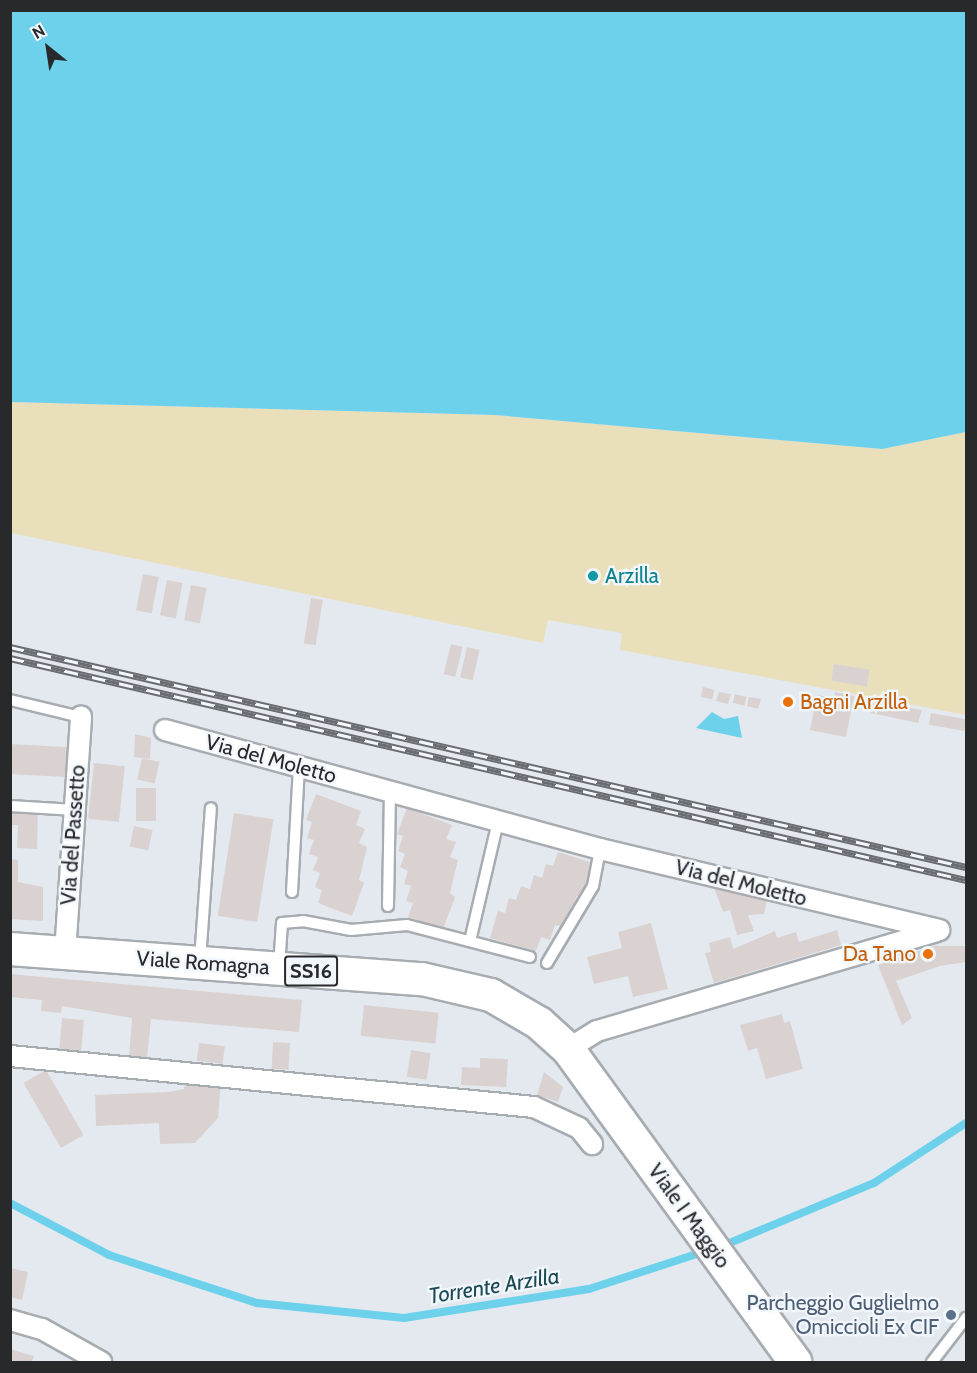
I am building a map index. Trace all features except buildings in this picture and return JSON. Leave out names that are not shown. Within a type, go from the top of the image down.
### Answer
[{"type":"main road","name":"Viale Romagna","points":[[10,949],[422,979],[491,995],[539,1023],[575,1059]]},
{"type":"main road","name":"Viale I Maggio","points":[[575,1059],[795,1362]]},
{"type":"street","name":"Via del Passetto","points":[[65,952],[81,717]]},
{"type":"street","name":"Via del Moletto","points":[[165,730],[600,849],[939,930],[597,1031],[575,1059]]},
{"type":"street","points":[[10,1056],[534,1107],[579,1128],[592,1144]]},
{"type":"street","points":[[10,1320],[42,1329],[101,1362]]},
{"type":"lane","points":[[10,700],[81,717]]},
{"type":"lane","points":[[292,892],[299,767]]},
{"type":"lane","points":[[388,906],[390,792]]},
{"type":"lane","points":[[10,806],[75,810]]},
{"type":"lane","points":[[200,963],[211,808]]},
{"type":"lane","points":[[470,941],[498,822]]},
{"type":"lane","points":[[547,963],[593,886],[600,849]]},
{"type":"lane","points":[[278,969],[282,923],[303,921],[351,930],[407,925],[530,957]]},
{"type":"lane","points":[[932,1362],[966,1318]]},
{"type":"sand","name":"Arzilla","points":[[11,402],[495,415],[882,449],[966,432],[966,715],[620,650],[622,633],[548,620],[543,643],[11,533]]},
{"type":"water","points":[[11,10],[966,11],[966,432],[882,449],[495,415],[11,402]]},
{"type":"water","points":[[712,712],[724,719],[738,716],[742,738],[696,728]]},
{"type":"waterway","name":"Torrente Arzilla","points":[[720,1247],[874,1183],[966,1123]]},
{"type":"waterway","name":"Torrente Arzilla","points":[[10,1203],[109,1255],[257,1303],[404,1318],[589,1289],[706,1251]]},
{"type":"railway","points":[[10,647],[966,867]]},
{"type":"railway","points":[[10,658],[966,880]]},
{"type":"place","name":"Arzilla","points":[[593,576]]},
{"type":"place","name":"Bagni Arzilla","points":[[788,702]]},
{"type":"place","name":"Da Tano","points":[[928,954]]},
{"type":"place","name":"Parcheggio Guglielmo Omiccioli Ex CIF","points":[[951,1315]]}]
